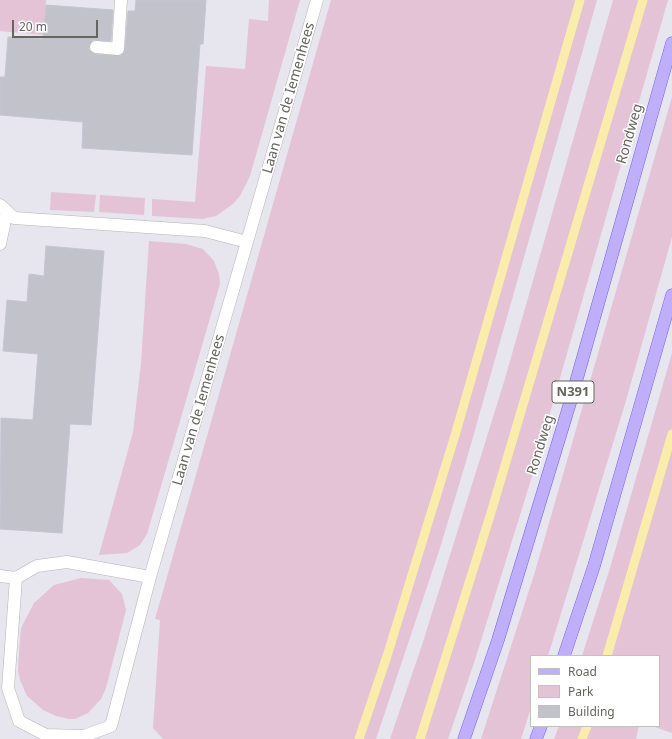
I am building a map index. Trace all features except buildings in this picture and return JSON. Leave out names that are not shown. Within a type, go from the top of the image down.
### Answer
[{"type":"main road","name":"Rondweg","points":[[464,739],[498,640],[570,403],[672,43]]},
{"type":"main road","points":[[564,655],[594,566],[672,295]]},
{"type":"main road","points":[[536,739],[541,727]]},
{"type":"street","points":[[96,47],[118,49],[121,0]]},
{"type":"street","name":"Laan van de Iemenhees","points":[[16,578],[8,688],[19,721],[45,737],[84,736],[111,726],[150,577],[317,0]]},
{"type":"street","points":[[3,208],[14,218],[205,231],[248,242]]},
{"type":"street","points":[[0,244],[3,208]]},
{"type":"street","points":[[0,576],[16,578],[37,566],[67,562],[150,577]]},
{"type":"green space","points":[[0,0],[46,0],[44,35],[0,31]]},
{"type":"green space","points":[[269,0],[300,0],[250,176],[240,196],[233,204],[216,216],[203,219],[152,216],[152,199],[195,202],[206,66],[245,69],[249,19],[268,21]]},
{"type":"green space","points":[[331,0],[597,0],[465,465],[440,548],[376,739],[163,739],[153,728],[160,620],[155,619]]},
{"type":"green space","points":[[613,0],[668,0],[530,483],[474,663],[448,739],[390,739],[422,645],[504,382]]},
{"type":"green space","points":[[672,97],[672,237],[625,404],[548,655],[530,655],[530,711],[521,739],[481,739],[534,575]]},
{"type":"green space","points":[[51,192],[96,195],[94,212],[50,210]]},
{"type":"green space","points":[[100,195],[145,198],[144,215],[99,212]]},
{"type":"green space","points":[[149,241],[186,244],[203,249],[214,261],[219,274],[220,284],[147,534],[140,545],[127,553],[99,555],[133,432],[141,363]]},
{"type":"green space","points":[[672,353],[672,733],[655,727],[660,727],[660,655],[582,655],[610,568]]},
{"type":"green space","points":[[81,578],[109,580],[122,594],[126,610],[106,688],[101,699],[88,713],[75,719],[69,719],[56,716],[43,710],[27,696],[18,671],[21,628],[34,603],[54,585]]},
{"type":"green space","points":[[559,727],[639,727],[636,739],[554,739]]},
{"type":"waterway","points":[[359,739],[387,656],[456,432],[580,0]]},
{"type":"waterway","points":[[420,739],[490,516],[643,0]]},
{"type":"waterway","points":[[607,655],[672,434]]},
{"type":"waterway","points":[[582,739],[587,727]]}]
